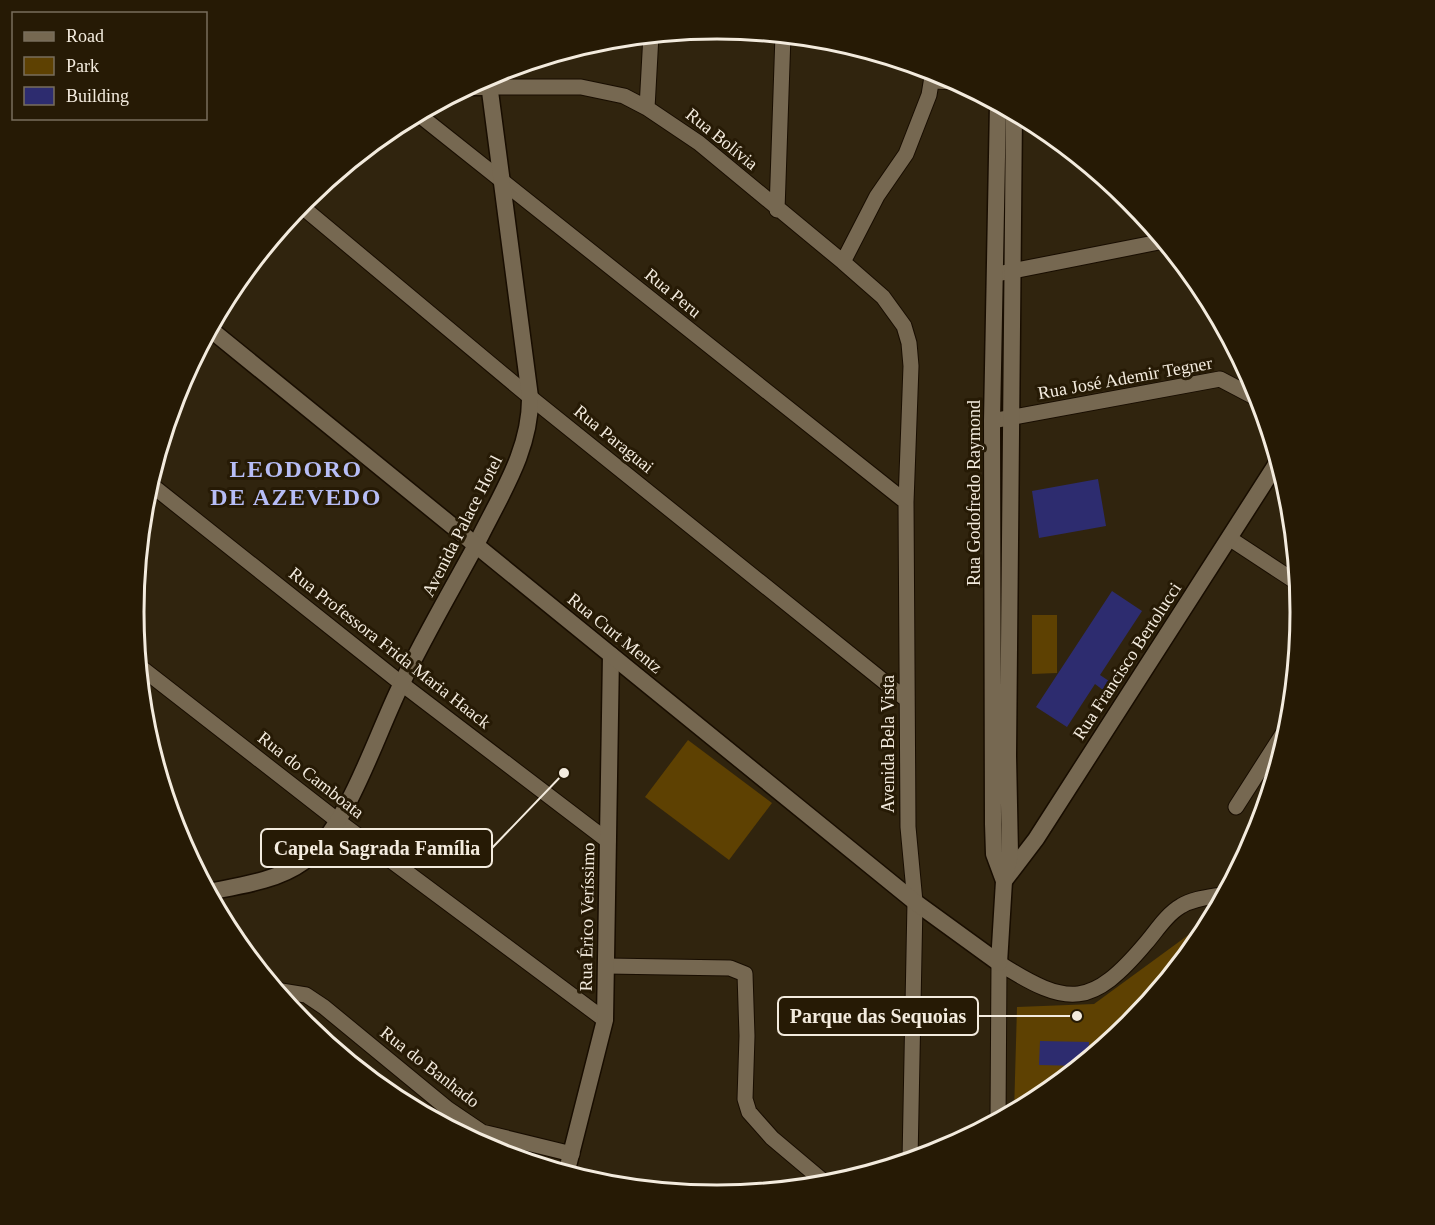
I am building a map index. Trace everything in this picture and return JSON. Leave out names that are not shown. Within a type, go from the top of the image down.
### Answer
[{"type":"main road","name":"Avenida Palace Hotel","points":[[216,890],[255,882],[302,863],[315,851],[338,821],[402,684],[476,545],[523,448],[530,421],[530,397],[490,87]]},
{"type":"main road","name":"Rua Godofredo Raymond","points":[[1004,881],[994,854],[993,421],[997,274],[1008,118]]},
{"type":"main road","name":"Rua Godofredo Raymond","points":[[999,963],[1004,881],[1010,854],[1011,418],[1014,270],[1008,119]]},
{"type":"main road","name":"Rua Curt Mentz","points":[[217,334],[915,902],[999,963]]},
{"type":"main road","name":"Rua Francisco Bertolucci","points":[[1004,881],[1036,839],[1272,470]]},
{"type":"main road","name":"Rua Érico Veríssimo","points":[[568,1166],[605,1020],[611,655]]},
{"type":"street","points":[[647,108],[651,43]]},
{"type":"street","points":[[777,210],[783,43]]},
{"type":"street","points":[[843,262],[877,196],[906,154],[918,128],[932,81]]},
{"type":"street","name":"Rua Bolívia","points":[[501,82],[581,87],[624,96],[647,108],[699,143],[777,210],[843,262],[883,297],[904,326]]},
{"type":"street","name":"Rua Peru","points":[[425,120],[906,502]]},
{"type":"street","name":"Rua Paraguai","points":[[308,211],[530,397],[907,700]]},
{"type":"street","points":[[997,274],[1156,243]]},
{"type":"street","name":"Avenida Bela Vista","points":[[904,326],[909,343],[911,366],[906,502],[907,700],[908,827],[915,902],[910,1153]]},
{"type":"street","name":"Rua José Ademir Tegner","points":[[993,421],[1220,379],[1247,392]]},
{"type":"street","name":"Rua Professora Frida Maria Haack","points":[[158,489],[402,684],[608,841]]},
{"type":"street","points":[[1229,538],[1290,578]]},
{"type":"street","name":"Rua do Camboata","points":[[147,673],[338,821],[605,1020]]},
{"type":"street","points":[[1236,807],[1274,747]]},
{"type":"street","points":[[999,963],[1049,992],[1090,993],[1108,983],[1129,963],[1171,913],[1190,902],[1215,896]]},
{"type":"street","name":"Rua Godofredo Raymond","points":[[998,1112],[999,963]]},
{"type":"street","points":[[607,966],[730,968],[745,974],[747,1014],[745,1099],[749,1112],[772,1138],[819,1177]]},
{"type":"street","name":"Rua do Banhado","points":[[287,992],[306,995],[324,1007],[448,1109],[482,1132],[572,1154]]},
{"type":"green space","points":[[1032,615],[1057,615],[1057,673],[1032,674]]},
{"type":"green space","points":[[688,740],[772,803],[729,860],[645,797]]},
{"type":"green space","points":[[1194,931],[1149,991],[1096,1044],[1014,1103],[1017,1007],[1094,1004]]},
{"type":"building","points":[[1098,479],[1106,526],[1039,538],[1032,491]]},
{"type":"building","points":[[1112,591],[1142,611],[1100,675],[1109,681],[1103,690],[1095,684],[1067,727],[1036,707]]},
{"type":"building","points":[[1040,1041],[1089,1042],[1089,1050],[1069,1066],[1039,1065]]},
{"type":"place","name":"Capela Sagrada Família","points":[[564,773]]},
{"type":"place","name":"Parque das Sequoias","points":[[1077,1016]]},
{"type":"district","name":"LEODORO DE AZEVEDO","points":[[296,483]]}]
